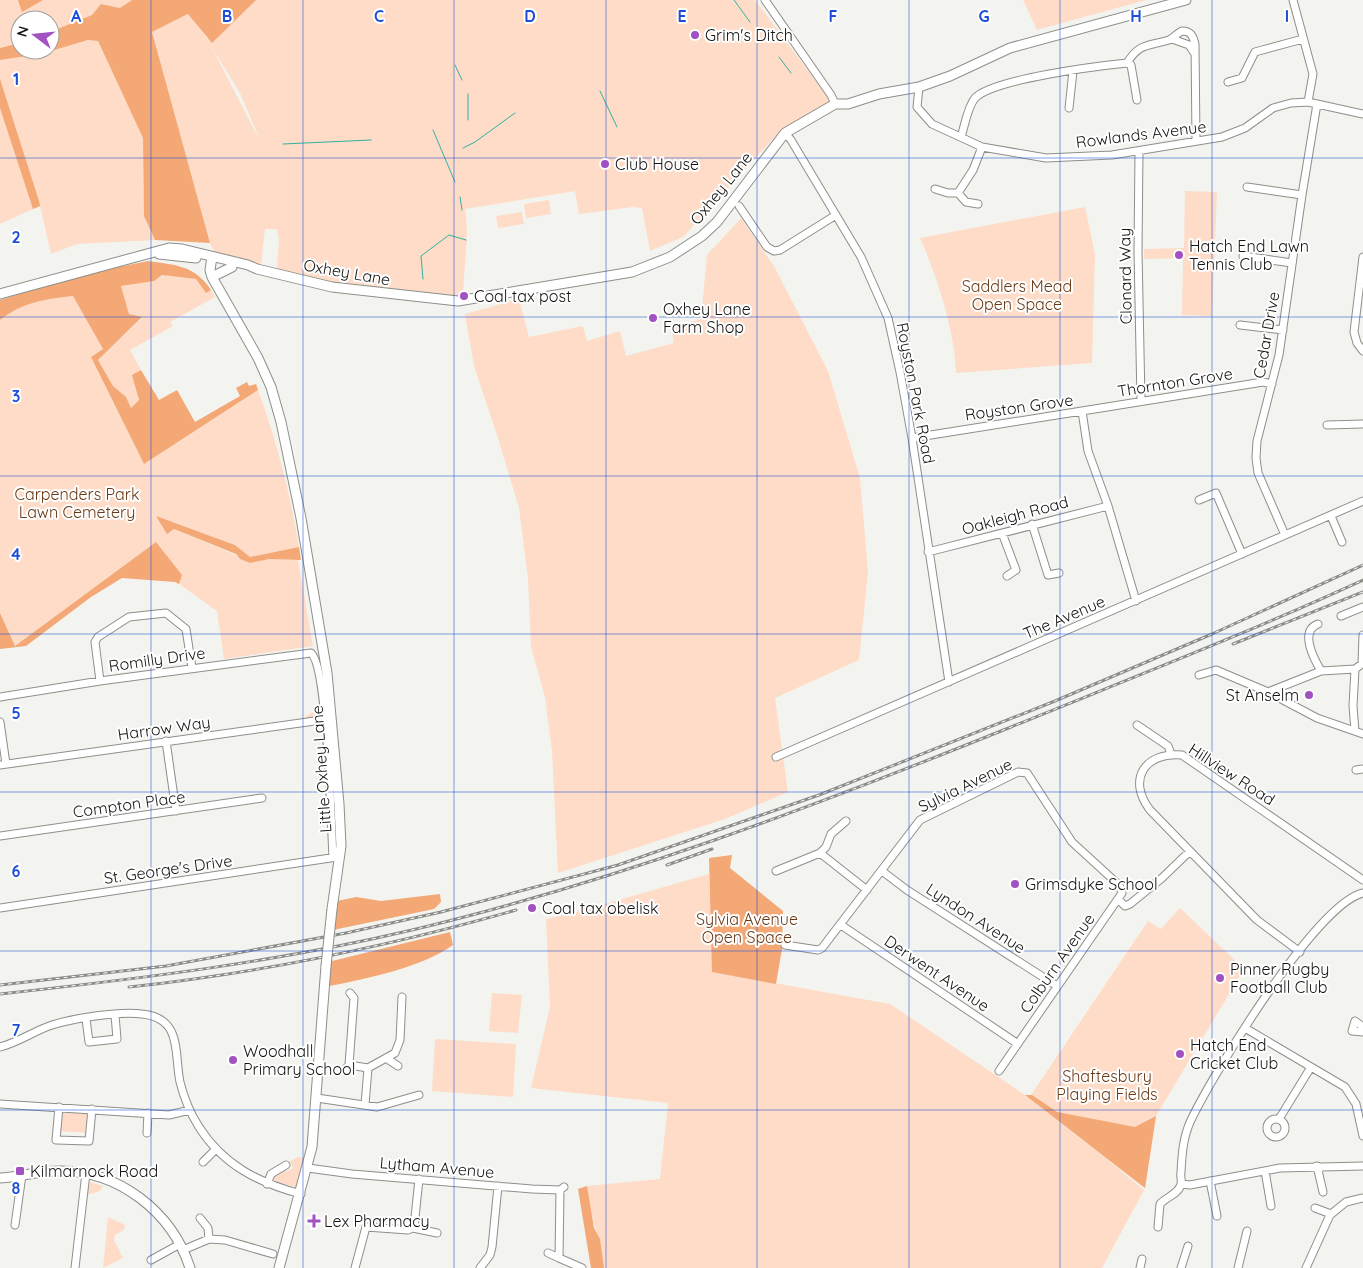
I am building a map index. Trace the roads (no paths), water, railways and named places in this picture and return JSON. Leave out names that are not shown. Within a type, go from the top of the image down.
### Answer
[{"type":"main road","name":"Oxhey Lane","points":[[0,294],[151,254],[180,255],[248,265],[257,269],[332,287],[458,301],[632,272],[670,257],[702,236],[716,222],[773,146],[785,133],[835,104],[848,104],[879,94],[918,87],[950,76],[1010,48],[1186,0]]},
{"type":"main road","name":"Oxhey Lane","points":[[214,259],[246,270],[257,269]]},
{"type":"main road","name":"Little Oxhey Lane","points":[[214,259],[216,278],[271,387],[281,422],[301,518],[327,673],[329,719],[341,832],[336,857],[317,1098],[308,1168],[281,1268]]},
{"type":"main road","points":[[216,278],[232,266]]},
{"type":"main road","points":[[0,1178],[57,1171],[86,1174],[114,1183],[139,1197],[158,1214],[182,1247],[190,1268]]},
{"type":"street","points":[[765,0],[832,95],[835,104]]},
{"type":"street","points":[[1292,0],[1313,74],[1308,102]]},
{"type":"street","points":[[1172,40],[1177,33],[1187,31],[1193,36],[1196,141]]},
{"type":"street","points":[[1228,82],[1242,78],[1255,52],[1303,39]]},
{"type":"street","points":[[1127,63],[1134,52],[1143,46],[1172,40],[1188,45],[1195,54]]},
{"type":"street","points":[[961,137],[969,109],[975,98],[983,91],[1019,80],[1097,66],[1127,63],[1131,65],[1137,100]]},
{"type":"street","points":[[1069,108],[1073,71]]},
{"type":"street","name":"Rowlands Avenue","points":[[918,87],[917,107],[932,124],[982,147],[1046,158],[1112,155],[1222,137],[1245,128],[1273,108],[1291,103],[1308,102],[1363,114]]},
{"type":"street","name":"Cedar Drive","points":[[1285,535],[1258,473],[1256,458],[1257,441],[1272,384],[1283,330],[1317,104]]},
{"type":"street","name":"Royston Park Road","points":[[785,133],[861,257],[888,318],[912,438],[949,682]]},
{"type":"street","points":[[958,193],[973,170],[982,147]]},
{"type":"street","name":"Clonard Way","points":[[1139,151],[1138,251],[1141,401]]},
{"type":"street","points":[[1248,187],[1302,194]]},
{"type":"street","points":[[935,189],[958,193],[966,202],[978,204]]},
{"type":"street","points":[[739,206],[767,247],[774,251],[780,250],[836,214]]},
{"type":"street","points":[[1243,256],[1292,262]]},
{"type":"street","points":[[1363,257],[1354,332],[1357,344],[1363,351]]},
{"type":"street","points":[[1240,325],[1283,330]]},
{"type":"street","name":"Thornton Grove","points":[[1082,411],[1263,382],[1272,384]]},
{"type":"street","name":"Royston Grove","points":[[912,438],[1082,411],[1088,451],[1108,506],[1136,601]]},
{"type":"street","points":[[1327,425],[1363,424]]},
{"type":"street","points":[[1199,500],[1216,493],[1242,554]]},
{"type":"street","name":"The Avenue","points":[[776,757],[1363,501]]},
{"type":"street","name":"Oakleigh Road","points":[[928,552],[1108,506]]},
{"type":"street","points":[[1331,516],[1342,542]]},
{"type":"street","points":[[1032,524],[1048,575],[1059,572]]},
{"type":"street","points":[[1002,532],[1016,570],[1007,576]]},
{"type":"street","points":[[1341,616],[1363,607]]},
{"type":"street","points":[[100,681],[94,642],[132,616],[164,612],[183,624],[187,631],[192,668]]},
{"type":"street","points":[[1318,624],[1311,628],[1308,636],[1321,671]]},
{"type":"street","points":[[1268,692],[1321,671],[1355,669],[1362,664],[1363,636]]},
{"type":"street","name":"Romilly Drive","points":[[0,697],[100,681],[305,653],[311,653],[316,659]]},
{"type":"street","name":"Little Oxhey Lane","points":[[316,659],[329,719]]},
{"type":"street","points":[[1355,669],[1353,706],[1355,731]]},
{"type":"street","points":[[1199,675],[1216,670],[1268,692],[1317,718],[1363,734]]},
{"type":"street","name":"Harrow Way","points":[[3,764],[329,719]]},
{"type":"street","points":[[0,722],[3,764]]},
{"type":"street","points":[[1137,725],[1168,746],[1171,754]]},
{"type":"street","points":[[166,741],[176,811]]},
{"type":"street","name":"Hillview Road","points":[[1300,952],[1257,920],[1150,810],[1139,791],[1140,777],[1144,768],[1152,760],[1171,754],[1182,755],[1192,760],[1363,880]]},
{"type":"street","name":"Sylvia Avenue","points":[[785,945],[818,950],[822,948],[920,820],[1023,771],[1029,775],[1072,842],[1122,888],[1118,899]]},
{"type":"street","name":"Compton Place","points":[[0,836],[262,798]]},
{"type":"street","points":[[776,871],[820,853],[826,847],[831,834],[846,821]]},
{"type":"street","points":[[1118,899],[1125,906],[1130,904],[1162,878],[1190,851]]},
{"type":"street","points":[[820,853],[867,890]]},
{"type":"street","name":"St. George's Drive","points":[[0,908],[336,857]]},
{"type":"street","name":"Lyndon Avenue","points":[[882,871],[907,890],[1058,986]]},
{"type":"street","points":[[1158,1227],[1160,1204],[1174,1194],[1181,1184],[1182,1149],[1186,1133],[1245,1028],[1267,994],[1328,916],[1344,902],[1363,893]]},
{"type":"street","name":"Colburn Avenue","points":[[999,1072],[1118,899]]},
{"type":"street","name":"Derwent Avenue","points":[[841,925],[1018,1044]]},
{"type":"street","points":[[344,1071],[349,1065],[354,998],[350,992]]},
{"type":"street","points":[[349,1065],[368,1068],[379,1060],[395,1053],[400,1040],[402,997]]},
{"type":"street","points":[[86,1019],[89,1042],[117,1039],[115,1015]]},
{"type":"street","points":[[0,1047],[54,1025],[115,1015],[150,1015],[168,1026],[176,1043],[179,1076],[190,1110],[200,1128],[216,1149],[238,1168],[267,1184],[301,1194]]},
{"type":"street","points":[[1363,1027],[1355,1021],[1352,1028],[1352,1031],[1363,1032]]},
{"type":"street","points":[[1245,1028],[1345,1087],[1356,1104],[1363,1136]]},
{"type":"street","points":[[386,1058],[398,1066]]},
{"type":"street","points":[[1279,1119],[1311,1067]]},
{"type":"street","points":[[366,1105],[368,1068]]},
{"type":"street","points":[[317,1098],[377,1107],[419,1095]]},
{"type":"street","points":[[0,1104],[175,1115],[190,1110]]},
{"type":"street","points":[[59,1107],[56,1140],[89,1141],[92,1109]]},
{"type":"street","points":[[146,1133],[148,1113]]},
{"type":"street","points":[[203,1162],[216,1149]]},
{"type":"street","points":[[267,1184],[271,1174],[286,1165]]},
{"type":"street","points":[[1181,1184],[1190,1185],[1265,1171],[1318,1166],[1363,1166]]},
{"type":"street","points":[[1318,1166],[1323,1192]]},
{"type":"street","name":"Lytham Avenue","points":[[308,1168],[330,1172],[498,1186],[562,1188],[559,1258]]},
{"type":"street","points":[[1265,1171],[1271,1206]]},
{"type":"street","points":[[75,1268],[86,1174]]},
{"type":"street","points":[[15,1225],[22,1175]]},
{"type":"street","points":[[413,1228],[419,1179]]},
{"type":"street","points":[[1210,1181],[1217,1216]]},
{"type":"street","points":[[480,1268],[490,1255],[492,1247],[498,1186]]},
{"type":"street","points":[[1306,1268],[1331,1214],[1346,1202],[1363,1198]]},
{"type":"street","points":[[1316,1208],[1331,1214]]},
{"type":"street","points":[[200,1218],[208,1228],[209,1239]]},
{"type":"street","points":[[356,1268],[366,1227],[413,1228],[437,1234]]},
{"type":"street","points":[[1238,1268],[1247,1231]]},
{"type":"street","points":[[151,1260],[182,1247],[209,1239],[225,1240],[272,1254]]},
{"type":"street","points":[[1180,1268],[1188,1246]]},
{"type":"street","points":[[548,1253],[582,1268]]},
{"type":"street","points":[[1140,1268],[1142,1259]]},
{"type":"waterway","points":[[734,0],[750,22]]},
{"type":"waterway","points":[[779,57],[791,73]]},
{"type":"waterway","points":[[455,65],[462,80]]},
{"type":"waterway","points":[[600,91],[617,127]]},
{"type":"waterway","points":[[468,94],[468,120]]},
{"type":"waterway","points":[[463,148],[475,142],[515,113]]},
{"type":"waterway","points":[[433,130],[455,182]]},
{"type":"waterway","points":[[283,144],[371,140]]},
{"type":"waterway","points":[[460,197],[462,210]]},
{"type":"waterway","points":[[423,279],[421,256],[449,235],[466,240]]},
{"type":"railway","points":[[0,985],[166,966],[346,933],[441,912],[618,865],[819,795],[1055,701],[1212,634],[1363,565]]},
{"type":"railway","points":[[0,994],[155,976],[310,951],[412,930],[565,889],[715,840],[864,785],[1276,619],[1363,580]]},
{"type":"railway","points":[[1233,644],[1363,592]]},
{"type":"railway","points":[[667,865],[712,849]]},
{"type":"railway","points":[[129,987],[227,974],[324,957],[421,935],[516,910]]},
{"type":"place","name":"Grim's Ditch","points":[[695,35]]},
{"type":"place","name":"Club House","points":[[605,164]]},
{"type":"place","name":"Hatch End Lawn Tennis Club","points":[[1179,255]]},
{"type":"place","name":"Coal tax post","points":[[464,296]]},
{"type":"place","name":"Oxhey Lane Farm Shop","points":[[653,318]]},
{"type":"place","name":"St Anselm","points":[[1309,695]]},
{"type":"place","name":"Grimsdyke School","points":[[1015,884]]},
{"type":"place","name":"Coal tax obelisk","points":[[532,908]]},
{"type":"place","name":"Pinner Rugby Football Club","points":[[1220,978]]},
{"type":"place","name":"Hatch End Cricket Club","points":[[1180,1054]]},
{"type":"place","name":"Woodhall Primary School","points":[[233,1060]]},
{"type":"place","name":"Kilmarnock Road","points":[[20,1171]]},
{"type":"place","name":"Lex Pharmacy","points":[[314,1221]]},
{"type":"park label","name":"Saddlers Mead Open Space","points":[[1017,295]]},
{"type":"park label","name":"Carpenders Park Lawn Cemetery","points":[[77,503]]},
{"type":"park label","name":"Sylvia Avenue Open Space","points":[[747,928]]},
{"type":"park label","name":"Shaftesbury Playing Fields","points":[[1107,1085]]}]
